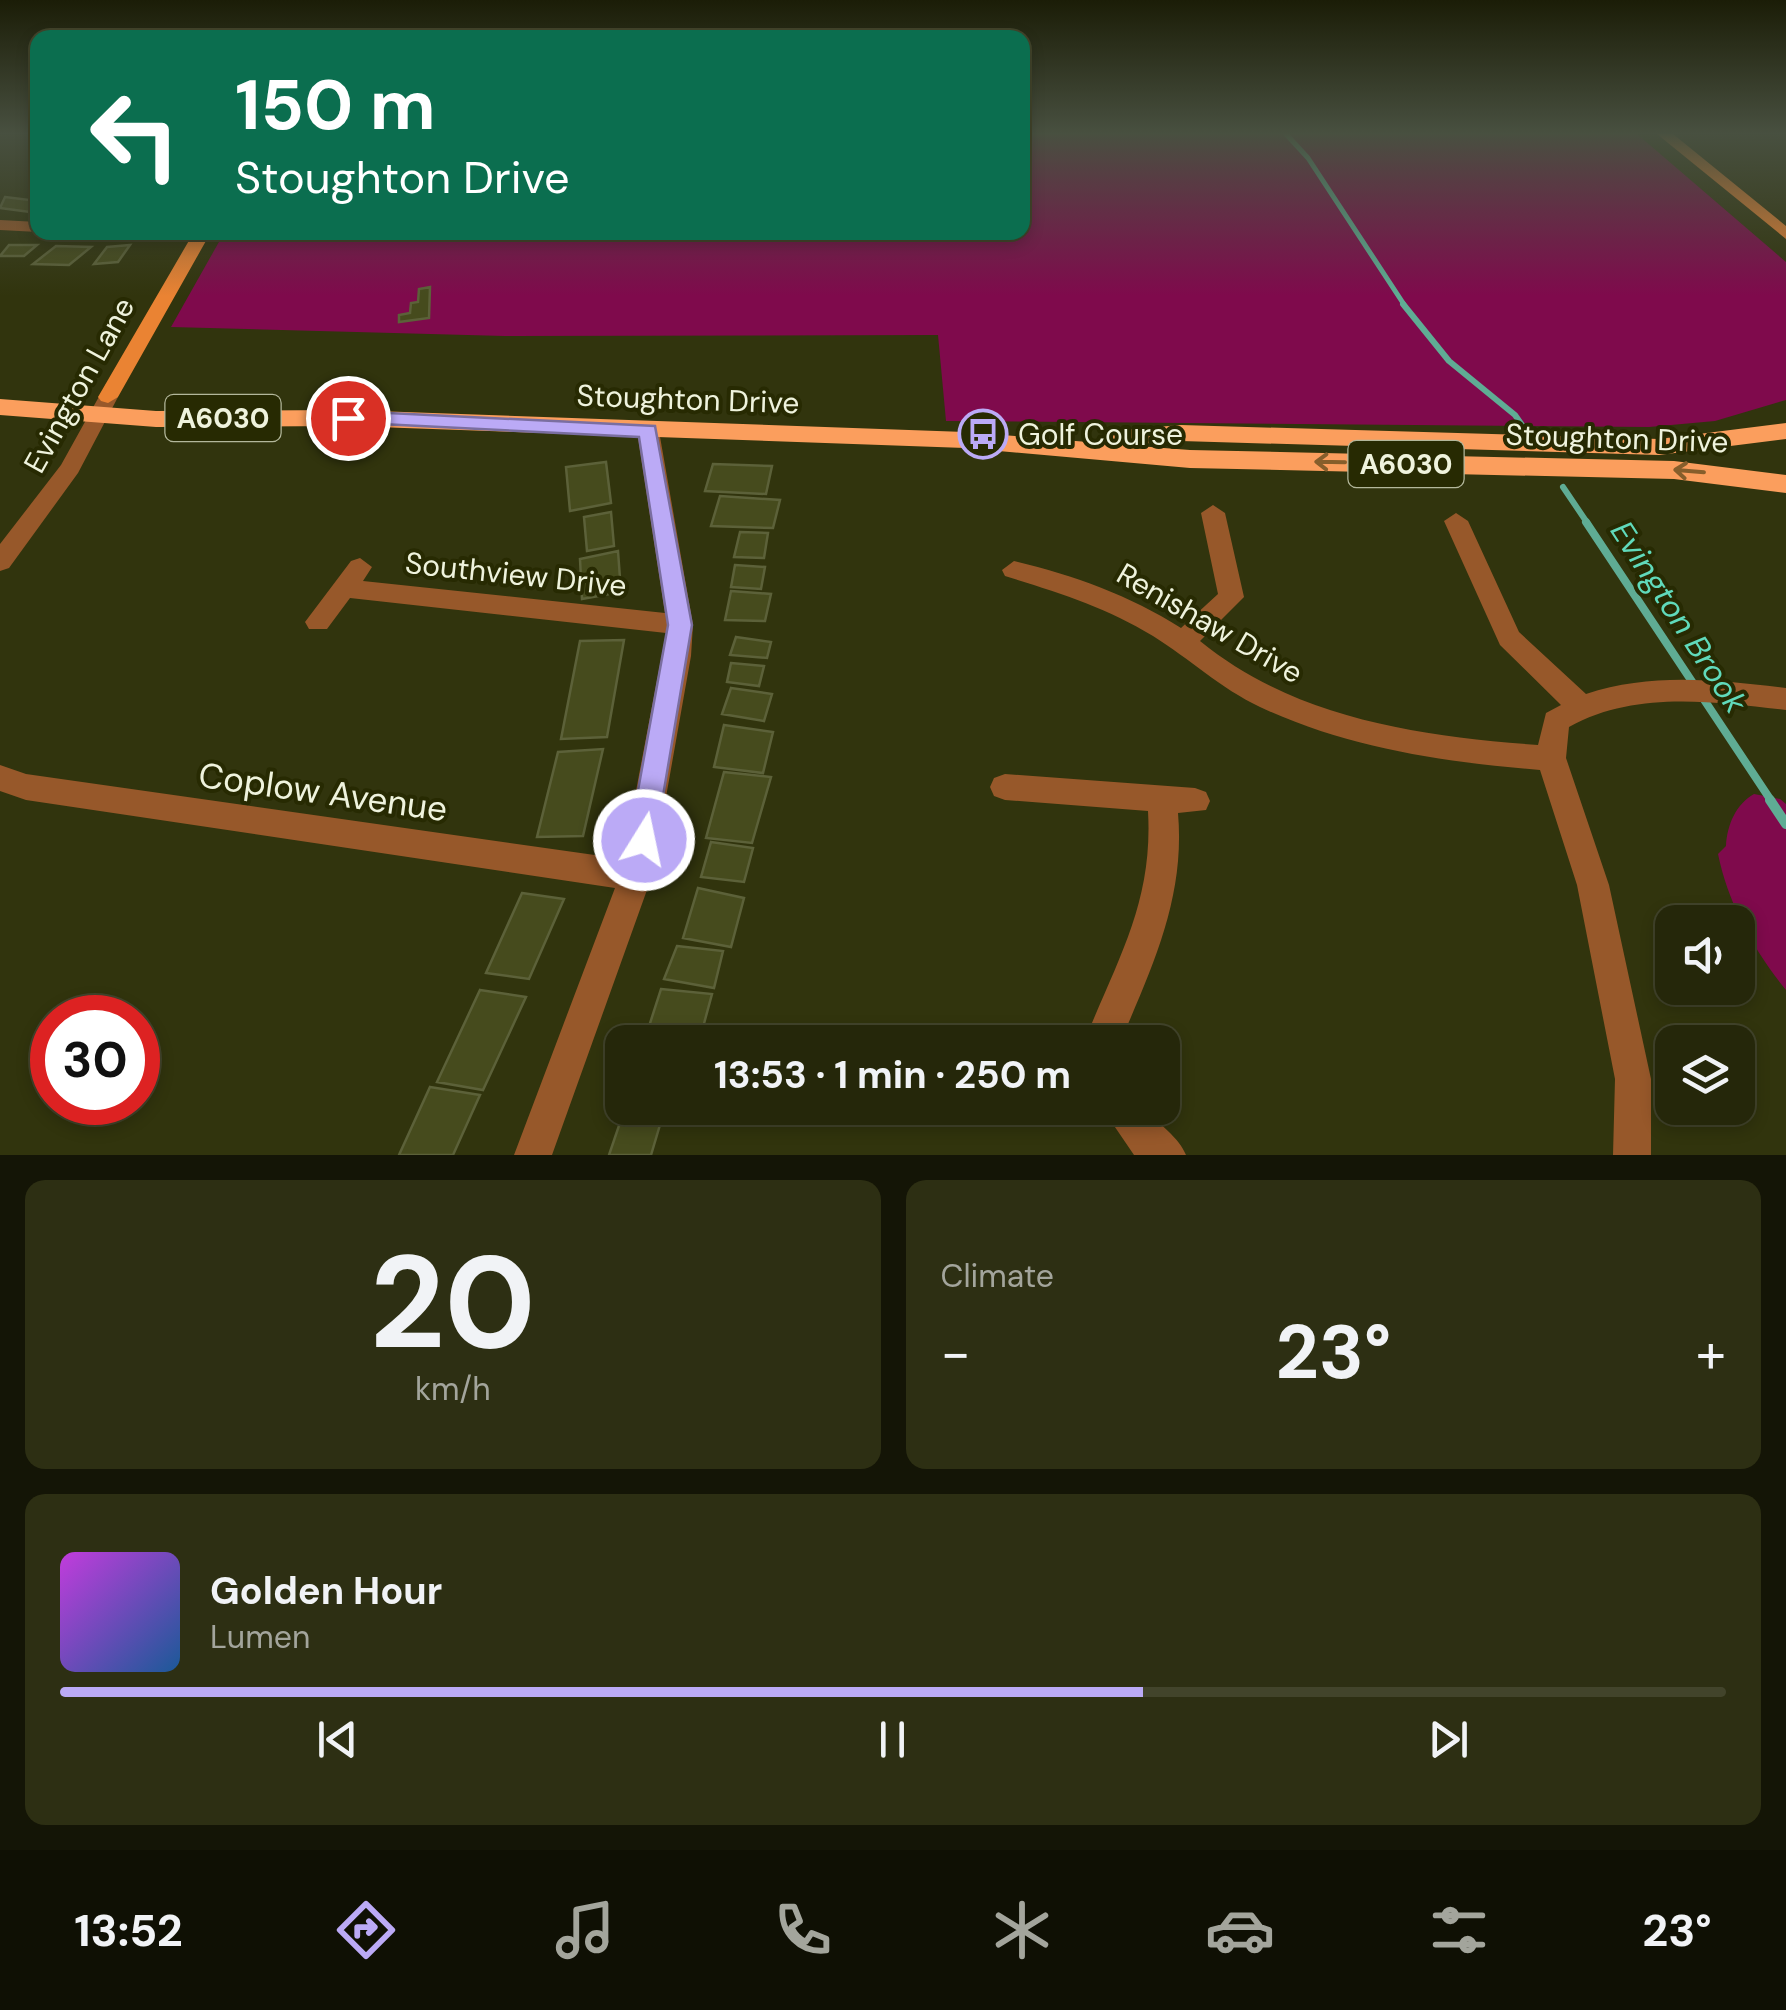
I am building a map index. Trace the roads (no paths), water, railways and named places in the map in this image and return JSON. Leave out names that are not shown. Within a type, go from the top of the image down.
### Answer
[{"type":"highway","name":"A6030","points":[[0,396],[103,405]]},
{"type":"highway","name":"A6030","points":[[0,406],[103,405]]},
{"type":"highway","name":"Stoughton Drive","points":[[103,405],[156,419],[348,418],[1026,444],[1190,459],[1674,470],[1786,484]]},
{"type":"highway","name":"Stoughton Drive","points":[[1026,444],[1181,433],[1659,447],[1786,431]]},
{"type":"main road","points":[[1730,188],[1786,234]]},
{"type":"main road","name":"Evington Lane","points":[[103,405],[199,240]]},
{"type":"street","points":[[0,225],[30,226]]},
{"type":"street","name":"Evington Lane","points":[[0,562],[61,482],[103,405]]},
{"type":"street","points":[[533,1155],[636,876],[680,625],[648,431]]},
{"type":"street","points":[[1182,642],[1230,597],[1213,514]]},
{"type":"street","points":[[1456,522],[1510,638],[1578,706]]},
{"type":"street","name":"Renishaw Drive","points":[[1014,570],[1088,590],[1125,606],[1226,676],[1350,732],[1440,751],[1551,758]]},
{"type":"street","name":"Southview Drive","points":[[318,622],[352,578],[680,625]]},
{"type":"street","points":[[1632,1155],[1633,1079],[1593,884],[1551,758],[1556,721],[1578,706],[1628,692],[1786,699]]},
{"type":"street","name":"Coplow Avenue","points":[[0,778],[26,787],[636,876]]},
{"type":"street","points":[[1005,787],[1179,800],[1153,927],[1109,1025]]},
{"type":"street","points":[[1134,1125],[1152,1148],[1167,1155]]},
{"type":"waterway","name":"Evington Brook","points":[[1328,188],[1405,306]]},
{"type":"waterway","name":"Evington Brook","points":[[1403,304],[1449,361],[1515,415],[1527,432]]},
{"type":"waterway","name":"Evington Brook","points":[[1563,487],[1588,524]]},
{"type":"waterway","name":"Evington Brook","points":[[1586,522],[1772,802]]},
{"type":"waterway","name":"Evington Brook","points":[[1770,800],[1786,824]]},
{"type":"place","name":"Golf Course","points":[[983,434]]}]
